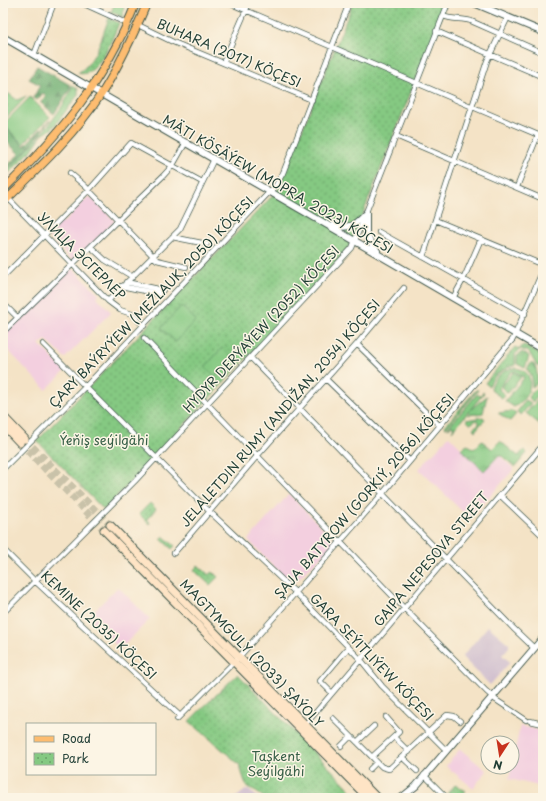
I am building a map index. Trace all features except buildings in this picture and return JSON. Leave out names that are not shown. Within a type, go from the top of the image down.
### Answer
[{"type":"main road","points":[[3,190],[50,142],[74,114],[105,68],[128,24],[136,3]]},
{"type":"main road","points":[[6,201],[58,148],[102,94],[127,49],[147,3]]},
{"type":"main road","points":[[3,416],[22,441],[3,425]]},
{"type":"main road","name":"MAGTYMGULY (2033) ŞAÝOLY","points":[[107,528],[377,798]]},
{"type":"main road","name":"MAGTYMGULY (2033) ŞAÝOLY","points":[[237,659],[368,798]]},
{"type":"street","points":[[34,55],[54,3]]},
{"type":"street","points":[[82,3],[128,24]]},
{"type":"street","points":[[229,3],[541,136],[516,187]]},
{"type":"street","points":[[223,63],[249,3]]},
{"type":"street","name":"ÇARY BAÝRYÝEW (MEŽLAUK, 2050) KÖÇESI","points":[[3,469],[85,387],[272,191],[283,173],[348,3]]},
{"type":"street","name":"HYDYR DERÝAÝEW (2052) KÖÇESI","points":[[3,613],[208,404],[331,271],[356,241],[416,82],[448,3]]},
{"type":"street","points":[[474,3],[543,32]]},
{"type":"street","points":[[443,16],[453,19],[465,19],[543,53]]},
{"type":"street","points":[[423,257],[471,106],[490,55],[508,17]]},
{"type":"street","name":"BUHARA (2017) KÖÇESI","points":[[138,25],[223,63],[312,100]]},
{"type":"street","points":[[436,31],[543,77]]},
{"type":"street","name":"MÄTI KÖSÄÝEW (MOPRA, 2023) KÖÇESI","points":[[3,37],[272,191],[543,350]]},
{"type":"street","points":[[396,136],[543,199]]},
{"type":"street","points":[[3,332],[74,265],[173,164],[186,142]]},
{"type":"street","points":[[3,277],[89,190],[131,143],[173,164],[202,182]]},
{"type":"street","points":[[108,301],[121,286],[133,277],[172,237],[184,222],[214,159]]},
{"type":"street","points":[[70,173],[119,220],[152,256],[157,260],[186,267]]},
{"type":"street","name":"УЛИЦА ЭСГЕРЛЕР","points":[[6,201],[44,235],[108,301],[120,310],[132,314],[144,326]]},
{"type":"street","points":[[322,221],[342,227],[352,227],[366,212]]},
{"type":"street","points":[[366,212],[365,230],[367,240],[384,258]]},
{"type":"street","points":[[435,220],[543,264]]},
{"type":"street","points":[[379,232],[524,314]]},
{"type":"street","points":[[172,237],[207,244]]},
{"type":"street","points":[[453,298],[464,280],[481,239]]},
{"type":"street","points":[[92,247],[105,260],[133,277]]},
{"type":"street","name":"ŞAJA BATYROW (GORKIÝ, 2056) KÖÇESI","points":[[179,717],[237,659],[341,541],[410,462],[516,334],[543,270]]},
{"type":"street","points":[[121,286],[160,294],[163,290],[126,282]]},
{"type":"street","name":"JELALETDIN RUMY (ANDIŽAN, 2054) KÖÇESI","points":[[174,553],[357,344],[404,288]]},
{"type":"street","points":[[3,303],[18,318]]},
{"type":"street","points":[[144,338],[404,608],[492,696],[528,721],[543,724]]},
{"type":"street","name":"GARA SEÝITLIÝEW KÖÇESI","points":[[43,344],[209,512],[295,592],[360,660],[382,686],[446,750]]},
{"type":"street","points":[[357,344],[440,426]]},
{"type":"street","points":[[251,358],[447,559],[512,630],[534,648]]},
{"type":"street","points":[[326,379],[410,462]]},
{"type":"street","name":"GAIPA NEPESOVA STREET","points":[[305,725],[543,445]]},
{"type":"street","points":[[500,495],[543,536]]},
{"type":"street","name":"KEMINE (2035) KÖÇESI","points":[[3,550],[179,717]]},
{"type":"street","points":[[410,798],[424,775],[543,638]]},
{"type":"street","points":[[332,693],[320,680],[348,648]]},
{"type":"street","points":[[333,718],[382,767],[389,769],[430,733],[447,715],[454,716],[460,721]]},
{"type":"street","points":[[372,757],[399,731],[386,717]]},
{"type":"street","points":[[357,742],[374,726]]},
{"type":"street","points":[[341,746],[351,736]]},
{"type":"street","points":[[394,737],[409,752]]},
{"type":"street","points":[[403,758],[417,771]]},
{"type":"street","points":[[370,769],[377,762]]},
{"type":"street","points":[[424,775],[447,798]]},
{"type":"street","points":[[401,798],[416,786]]},
{"type":"shaded area","points":[[89,196],[115,221],[74,262],[48,236],[61,221],[63,223]]},
{"type":"shaded area","points":[[72,268],[99,294],[97,297],[111,312],[65,358],[46,340],[39,344],[65,371],[46,390],[3,345],[3,335]]},
{"type":"shaded area","points":[[449,436],[484,471],[498,457],[501,457],[514,469],[470,519],[419,469]]},
{"type":"shaded area","points":[[289,494],[336,542],[292,585],[248,540]]},
{"type":"shaded area","points":[[118,587],[150,619],[120,649],[88,617]]},
{"type":"shaded area","points":[[488,626],[509,644],[509,647],[502,655],[510,662],[490,685],[462,657]]},
{"type":"shaded area","points":[[520,726],[543,731],[543,787],[509,779],[510,775],[520,775],[520,735],[518,735]]},
{"type":"shaded area","points":[[460,749],[480,765],[480,775],[484,775],[473,788],[446,766]]},
{"type":"shaded area","points":[[247,789],[259,798],[235,798]]},
{"type":"green space","points":[[115,3],[124,3],[123,17],[111,12]]},
{"type":"green space","name":"Ýeňiş seýilgähi","points":[[353,3],[446,3],[351,244],[327,273],[104,510],[37,441],[278,190]]},
{"type":"green space","points":[[109,18],[119,23],[103,56],[92,70],[85,73],[78,73],[94,56]]},
{"type":"green space","points":[[37,66],[70,85],[70,89],[54,114],[40,102],[46,96],[43,93],[37,100],[33,98],[40,85],[29,79]]},
{"type":"green space","points":[[72,85],[78,89],[78,95],[53,128],[42,135],[31,151],[3,179],[3,175],[32,145],[53,119],[69,95]]},
{"type":"green space","points":[[3,94],[9,94],[17,100],[27,96],[7,117]]},
{"type":"green space","points":[[30,97],[50,117],[23,144],[3,124]]},
{"type":"green space","points":[[50,120],[27,150],[3,173],[3,170],[19,154],[4,139],[4,131],[7,129],[24,146]]},
{"type":"green space","points":[[181,306],[196,320],[176,342],[161,328]]},
{"type":"green space","points":[[523,345],[543,356],[543,367],[537,366],[529,352],[520,349]]},
{"type":"green space","points":[[515,347],[520,350],[515,354],[515,365],[499,372],[493,378],[489,386],[485,383]]},
{"type":"green space","points":[[222,348],[232,357],[215,376],[205,367]]},
{"type":"green space","points":[[522,352],[529,356],[525,368],[517,364],[517,356]]},
{"type":"green space","points":[[532,362],[536,369],[537,384],[532,387],[532,377],[527,369]]},
{"type":"green space","points":[[512,368],[523,370],[528,375],[530,386],[524,398],[514,407],[505,401],[524,378],[515,371],[511,372],[498,389],[505,395],[502,398],[492,391],[491,388],[492,384],[500,374]]},
{"type":"green space","points":[[514,372],[521,377],[508,393],[501,387]]},
{"type":"green space","points":[[538,386],[543,390],[533,402],[528,397]]},
{"type":"green space","points":[[476,390],[478,390],[446,428],[445,426]]},
{"type":"green space","points":[[483,392],[484,393],[452,431],[454,427],[452,426],[448,428],[477,394],[480,396]]},
{"type":"green space","points":[[543,394],[543,425],[542,426],[526,413]]},
{"type":"green space","points":[[487,396],[483,413],[469,415],[470,410]]},
{"type":"green space","points":[[526,400],[531,403],[521,415],[517,412]]},
{"type":"green space","points":[[512,411],[516,414],[510,421],[498,413]]},
{"type":"green space","points":[[483,417],[485,419],[475,431],[473,428],[479,424],[477,420],[470,424],[466,420]]},
{"type":"green space","points":[[482,441],[492,449],[500,441],[518,456],[524,450],[527,453],[515,467],[502,456],[498,456],[484,471],[461,449],[467,444],[474,449]]},
{"type":"green space","points":[[150,503],[156,509],[147,519],[150,523],[149,524],[139,514]]},
{"type":"green space","points":[[163,536],[175,546],[172,549],[161,539]]},
{"type":"green space","points":[[198,565],[209,575],[213,572],[218,577],[210,585],[194,570]]},
{"type":"green space","name":"Taşkent Seýilgähi","points":[[238,674],[352,791],[346,798],[265,798],[246,785],[239,764],[189,721]]},
{"type":"green space","points":[[456,784],[465,791],[459,798],[453,798],[447,794]]},
{"type":"tunnel","points":[[25,439],[110,525]]},
{"type":"tunnel","points":[[20,443],[104,530]]}]
